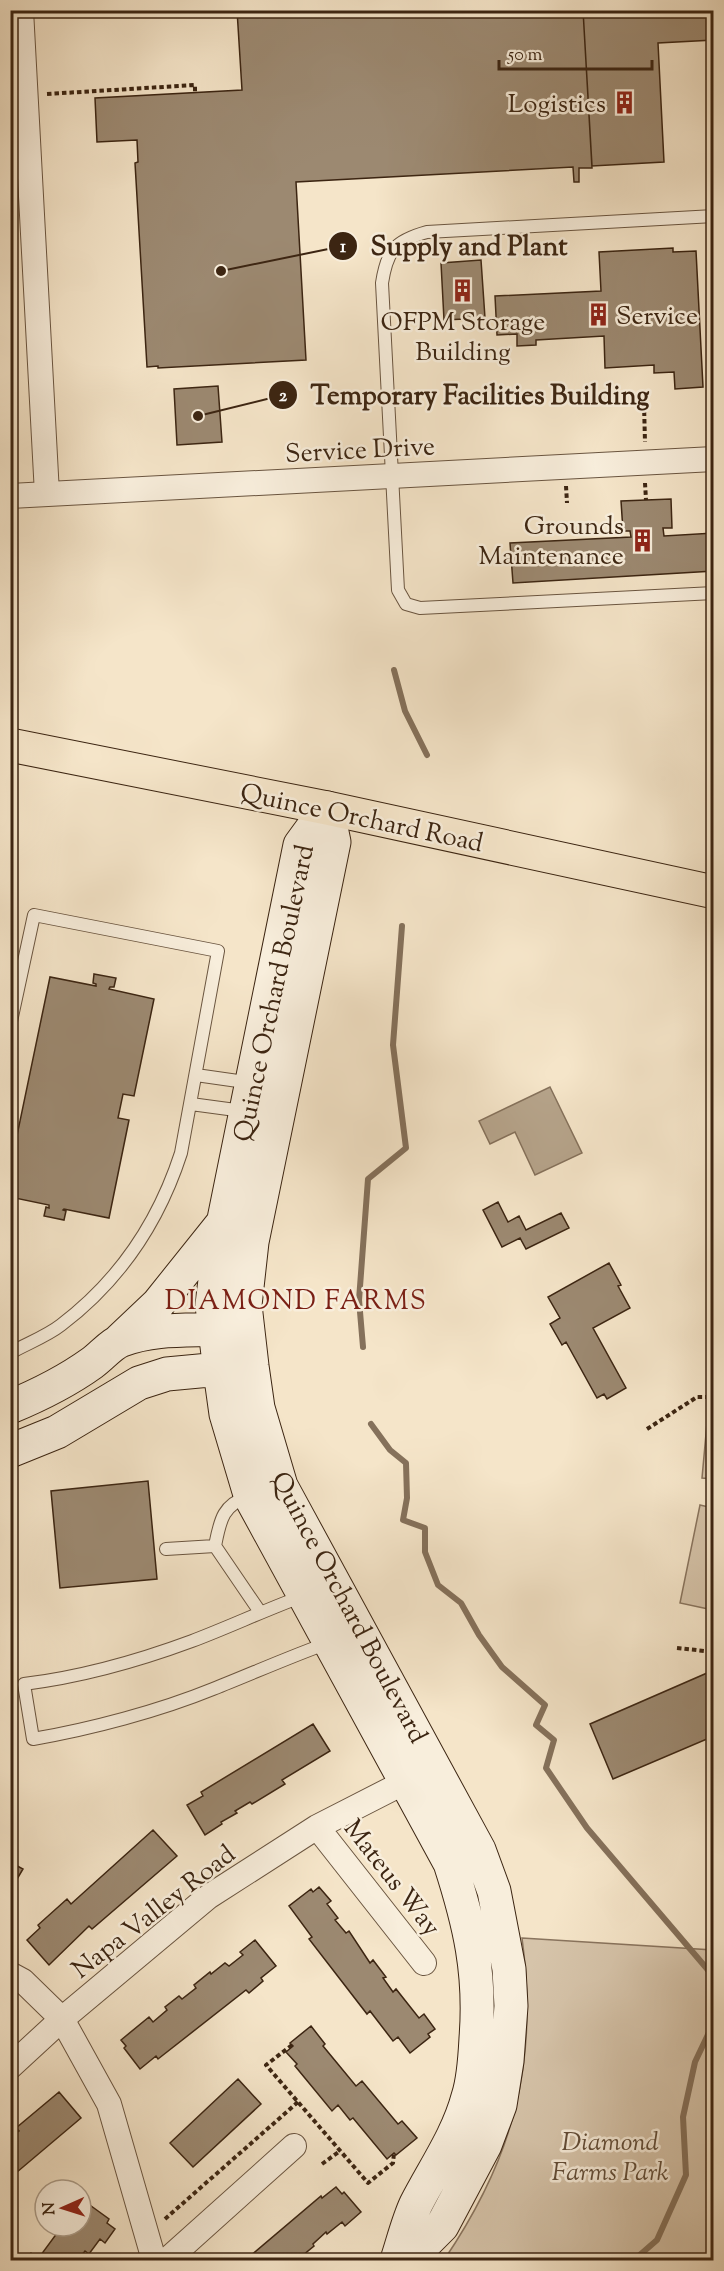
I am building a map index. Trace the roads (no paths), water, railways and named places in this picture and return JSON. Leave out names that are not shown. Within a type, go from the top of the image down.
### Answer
[{"type":"main road","name":"Quince Orchard Road","points":[[10,745],[327,808],[714,892]]},
{"type":"street","points":[[21,10],[47,494]]},
{"type":"street","name":"Service Drive","points":[[10,496],[714,459]]},
{"type":"street","name":"Quince Orchard Boulevard","points":[[327,808],[300,845],[266,1099],[245,1305],[258,1408],[281,1486],[405,1782],[450,1863],[462,1900],[477,1973],[475,2057],[469,2097],[455,2131],[415,2207],[398,2260]]},
{"type":"street","name":"Quince Orchard Boulevard","points":[[266,1099],[223,1222],[212,1305],[226,1414],[250,1495],[304,1596],[345,1637],[479,1850],[494,1891],[510,1970],[511,2006],[507,2061],[500,2105],[485,2145],[442,2226],[408,2260]]},
{"type":"street","points":[[10,1407],[45,1392],[92,1363],[119,1341],[158,1304],[223,1222]]},
{"type":"street","points":[[119,1341],[180,1329],[215,1330],[248,1326]]},
{"type":"street","points":[[10,1451],[57,1432],[139,1383],[167,1374],[252,1366]]},
{"type":"street","name":"Napa Valley Road","points":[[10,2067],[62,2019],[208,1897],[317,1827],[405,1782]]},
{"type":"street","name":"Mateus Way","points":[[317,1827],[424,1963]]},
{"type":"street","points":[[10,1974],[23,1981],[62,2019],[109,2104],[154,2260]]},
{"type":"street","points":[[173,2255],[294,2146]]},
{"type":"lane","points":[[714,216],[427,232],[407,238],[394,248],[385,265],[382,283],[398,590],[401,598],[412,607],[714,593]]},
{"type":"lane","points":[[10,1026],[34,915],[218,951],[191,1104],[181,1153],[172,1181],[142,1239],[117,1272],[60,1326],[12,1352]]},
{"type":"lane","points":[[196,1075],[266,1099]]},
{"type":"lane","points":[[191,1104],[266,1099]]},
{"type":"lane","points":[[250,1495],[237,1500],[221,1516],[215,1546],[260,1612]]},
{"type":"lane","points":[[166,1549],[215,1546]]},
{"type":"lane","points":[[304,1596],[193,1641],[120,1664],[64,1679],[24,1683],[33,1739],[102,1724],[211,1690],[283,1659],[345,1637]]},
{"type":"waterway","points":[[394,670],[405,711],[427,755]]},
{"type":"waterway","points":[[363,1347],[359,1300],[368,1179],[406,1148],[393,1045],[402,926]]},
{"type":"waterway","points":[[371,1424],[390,1450],[406,1463],[407,1498],[403,1520],[425,1528],[425,1552],[438,1585],[461,1603],[479,1635],[502,1667],[545,1705],[536,1725],[554,1740],[546,1768],[587,1828],[714,1977]]},
{"type":"waterway","points":[[634,2260],[657,2240],[686,2175],[683,2117],[695,2062],[714,2022]]},
{"type":"place","name":"Logistics","points":[[624,103]]},
{"type":"place","name":"Supply and Plant","points":[[221,271]]},
{"type":"place","name":"OFPM Storage Building","points":[[463,290]]},
{"type":"place","name":"Service","points":[[598,315]]},
{"type":"place","name":"Temporary Facilities Building","points":[[198,416]]},
{"type":"place","name":"Grounds Maintenance","points":[[642,540]]},
{"type":"district","name":"DIAMOND FARMS","points":[[296,1300]]},
{"type":"park label","name":"Diamond Farms Park","points":[[610,2156]]}]
